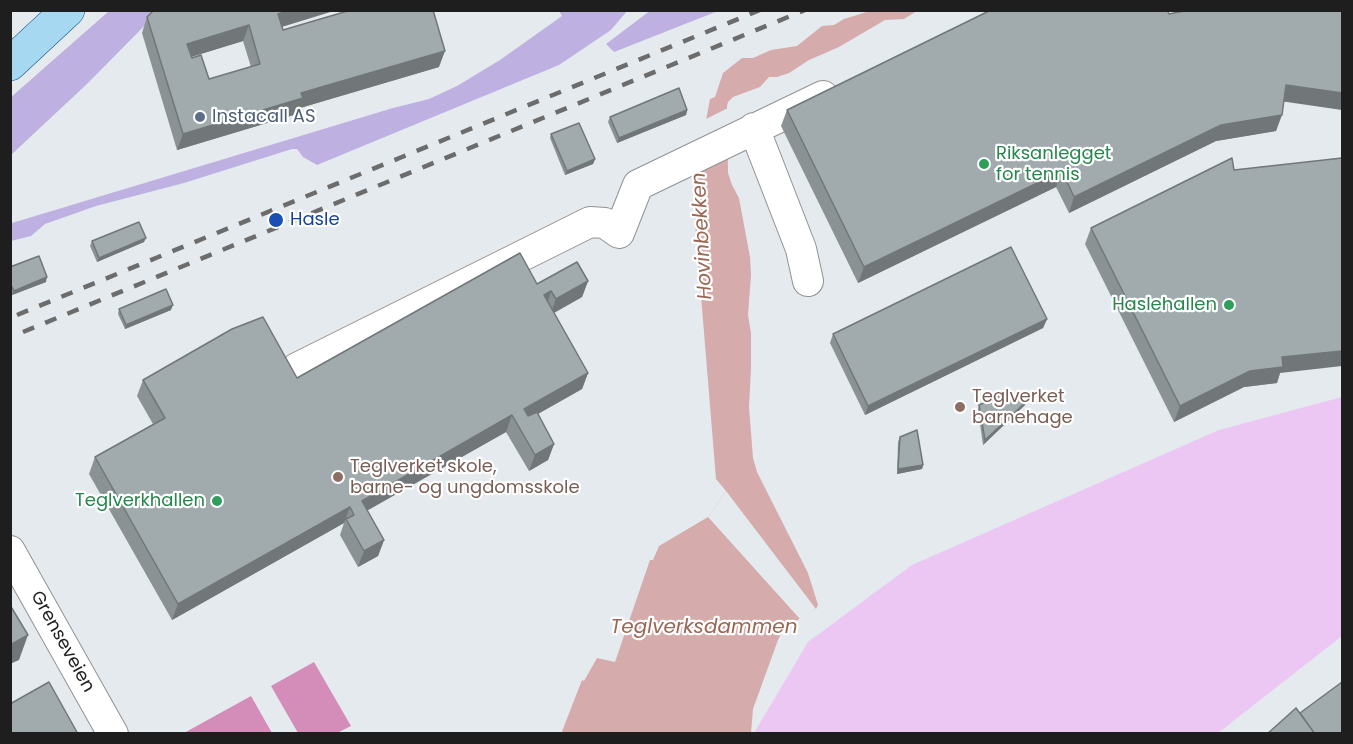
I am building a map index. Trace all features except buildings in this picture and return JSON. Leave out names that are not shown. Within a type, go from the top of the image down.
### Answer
[{"type":"main road","points":[[10,64],[68,10]]},
{"type":"lane","points":[[297,368],[590,222],[605,223],[619,233],[638,185],[846,85]]},
{"type":"lane","points":[[742,134],[801,249],[808,280]]},
{"type":"lane","name":"Grenseveien","points":[[10,551],[113,734]]},
{"type":"shaded area","points":[[651,10],[718,11],[614,52],[606,44]]},
{"type":"shaded area","points":[[109,11],[159,11],[88,83],[11,155],[10,98]]},
{"type":"shaded area","points":[[559,11],[627,11],[611,30],[559,65],[317,165],[303,157],[297,149],[292,149],[184,183],[96,206],[45,224],[31,236],[11,241],[11,219],[12,223],[429,99],[457,86],[500,60],[562,16]]},
{"type":"shaded area","points":[[1342,397],[1342,636],[1218,733],[754,733],[808,642],[912,565],[1219,430]]},
{"type":"shaded area","points":[[314,662],[351,726],[337,733],[298,733],[271,686]]},
{"type":"shaded area","points":[[251,696],[272,733],[184,733]]},
{"type":"water","points":[[870,11],[917,11],[904,19],[885,20],[789,73],[769,77],[760,87],[733,97],[727,106],[728,173],[739,198],[750,257],[749,407],[753,458],[757,472],[808,573],[818,605],[816,609],[784,628],[753,709],[751,733],[561,734],[582,680],[584,681],[597,658],[615,662],[650,560],[653,560],[659,546],[708,517],[726,491],[716,479],[693,198],[697,189],[695,179],[710,99],[715,97],[723,73],[742,58],[753,58],[771,50],[797,46],[822,26],[834,25],[844,19]]},
{"type":"pier","points":[[730,107],[729,155],[698,151],[704,120]]},
{"type":"pier","points":[[726,491],[816,609],[800,619],[708,517]]},
{"type":"railway","points":[[17,315],[760,10]]},
{"type":"railway","points":[[23,332],[805,10]]},
{"type":"place","name":"Instacall AS","points":[[200,117]]},
{"type":"place","name":"Riksanlegget for tennis","points":[[984,164]]},
{"type":"place","name":"Hasle","points":[[276,220]]},
{"type":"place","name":"Haslehallen","points":[[1229,305]]},
{"type":"place","name":"Teglverket barnehage","points":[[960,407]]},
{"type":"place","name":"Teglverket skole, barne- og ungdomsskole","points":[[338,477]]},
{"type":"place","name":"Teglverkhallen","points":[[217,501]]},
{"type":"water label","name":"Hovinbekken","points":[[703,236]]},
{"type":"water label","name":"Teglverksdammen","points":[[704,628]]}]
